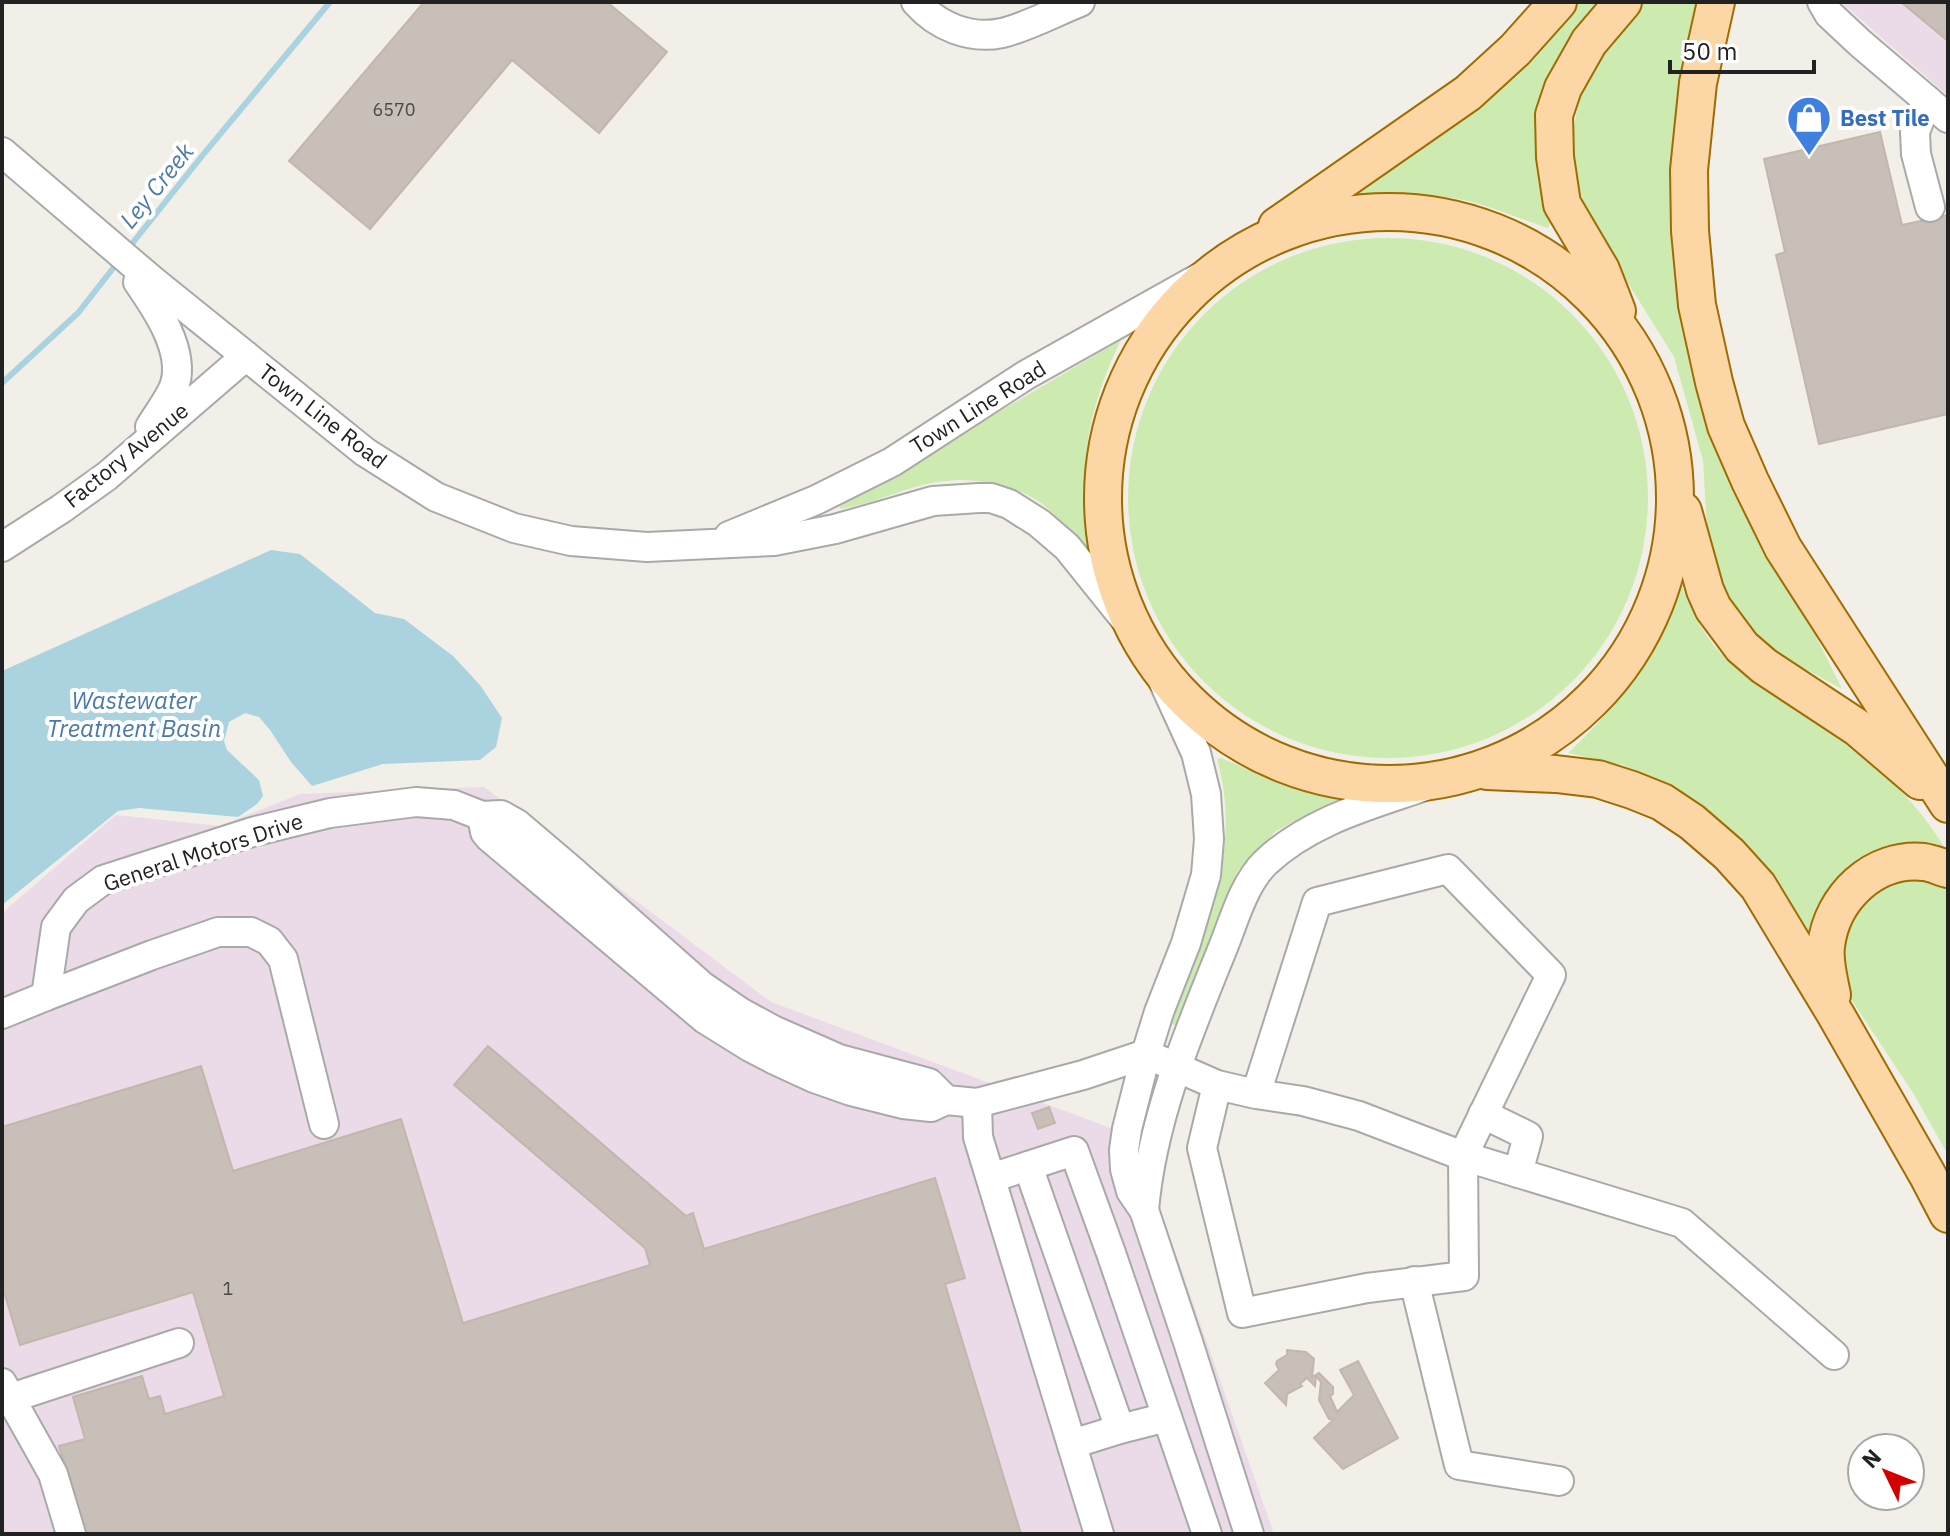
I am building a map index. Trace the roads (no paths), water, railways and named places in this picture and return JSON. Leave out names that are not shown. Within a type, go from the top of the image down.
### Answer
[{"type":"main road","points":[[1558,2],[1515,50],[1468,93],[1201,277],[1156,333],[1115,412],[1106,457],[1102,497],[1105,540],[1113,580],[1124,618],[1159,672],[1205,718],[1271,757],[1320,776],[1428,785],[1487,771],[1541,741],[1594,699],[1617,673],[1648,623],[1661,592],[1671,555],[1677,489]]},
{"type":"main road","points":[[1623,2],[1589,42],[1563,88],[1554,115],[1555,157],[1562,204],[1601,270],[1628,338],[1663,408],[1677,489],[1705,590],[1713,608],[1742,647],[1764,666],[1858,728],[1948,805]]},
{"type":"main road","points":[[1716,2],[1698,83],[1689,170],[1690,231],[1697,305],[1726,426],[1783,548],[1948,805]]},
{"type":"main road","points":[[1256,241],[1334,220],[1383,213],[1440,217],[1497,233],[1529,248],[1587,290],[1628,338]]},
{"type":"main road","points":[[1487,771],[1598,779],[1662,802],[1692,822],[1729,854],[1758,886],[1938,1186],[1948,1214]]},
{"type":"main road","points":[[1836,1015],[1826,966],[1826,947],[1832,917],[1854,887],[1874,871],[1892,864],[1924,862],[1948,869]]},
{"type":"street","points":[[916,2],[940,23],[954,30],[987,35],[1004,33],[1080,2]]},
{"type":"street","points":[[1822,2],[1839,24],[1937,109],[1915,132],[1916,154],[1930,207]]},
{"type":"street","points":[[2,152],[112,245],[150,288],[177,360],[175,384],[139,446]]},
{"type":"street","name":"Town Line Road","points":[[705,545],[816,500],[892,462],[1026,375],[1201,277]]},
{"type":"street","name":"Town Line Road","points":[[150,288],[246,356],[365,452],[436,497],[514,528],[571,541],[647,547],[774,541],[835,529],[933,501],[991,498],[1009,504],[1039,523],[1067,547],[1124,618]]},
{"type":"street","name":"Factory Avenue","points":[[2,547],[107,476],[246,356]]},
{"type":"street","points":[[1159,672],[1196,753],[1206,794],[1209,839],[1206,875],[1194,916],[1146,1054],[1127,1129],[1125,1169],[1131,1191],[1144,1210],[1249,1534]]},
{"type":"street","points":[[1144,1210],[1147,1177],[1165,1102],[1247,887],[1264,864],[1303,833],[1328,820],[1428,785]]},
{"type":"street","name":"General Motors Drive","points":[[46,996],[56,927],[76,900],[103,880],[252,832],[330,813],[416,802],[454,805],[482,816],[501,815],[517,824],[702,986],[740,1012],[839,1059],[929,1083],[946,1100],[977,1103],[1083,1075],[1146,1054]]},
{"type":"street","points":[[1217,1085],[1202,1148],[1242,1313],[1336,1294],[1464,1276],[1463,1156],[1551,975],[1448,869],[1317,902],[1256,1094]]},
{"type":"street","points":[[2,1014],[218,932],[251,932],[269,941],[283,959],[324,1124]]},
{"type":"street","points":[[1146,1054],[1217,1085],[1303,1101],[1359,1116],[1463,1156],[1682,1223],[1834,1355]]},
{"type":"street","points":[[977,1103],[978,1137],[1099,1534]]},
{"type":"street","points":[[1483,1114],[1528,1136],[1518,1173]]},
{"type":"street","points":[[991,1178],[1074,1151],[1207,1534]]},
{"type":"street","points":[[1028,1166],[1120,1429]]},
{"type":"street","points":[[1414,1281],[1459,1465],[1559,1481]]},
{"type":"street","points":[[71,1534],[53,1474],[6,1390],[179,1343]]},
{"type":"street","points":[[1072,1444],[1167,1417]]},
{"type":"water","name":"Wastewater Treatment Basin","points":[[271,550],[300,554],[375,613],[404,619],[453,656],[480,685],[502,718],[496,747],[480,760],[383,764],[312,786],[259,717],[245,713],[229,722],[224,741],[227,750],[259,780],[263,796],[257,804],[238,817],[139,808],[118,811],[2,905],[2,671]]},
{"type":"waterway","name":"Ley Creek","points":[[127,250],[330,2]]},
{"type":"waterway","name":"Ley Creek","points":[[2,383],[78,313],[118,262]]},
{"type":"place","name":"Best Tile","points":[[1809,157]]}]
